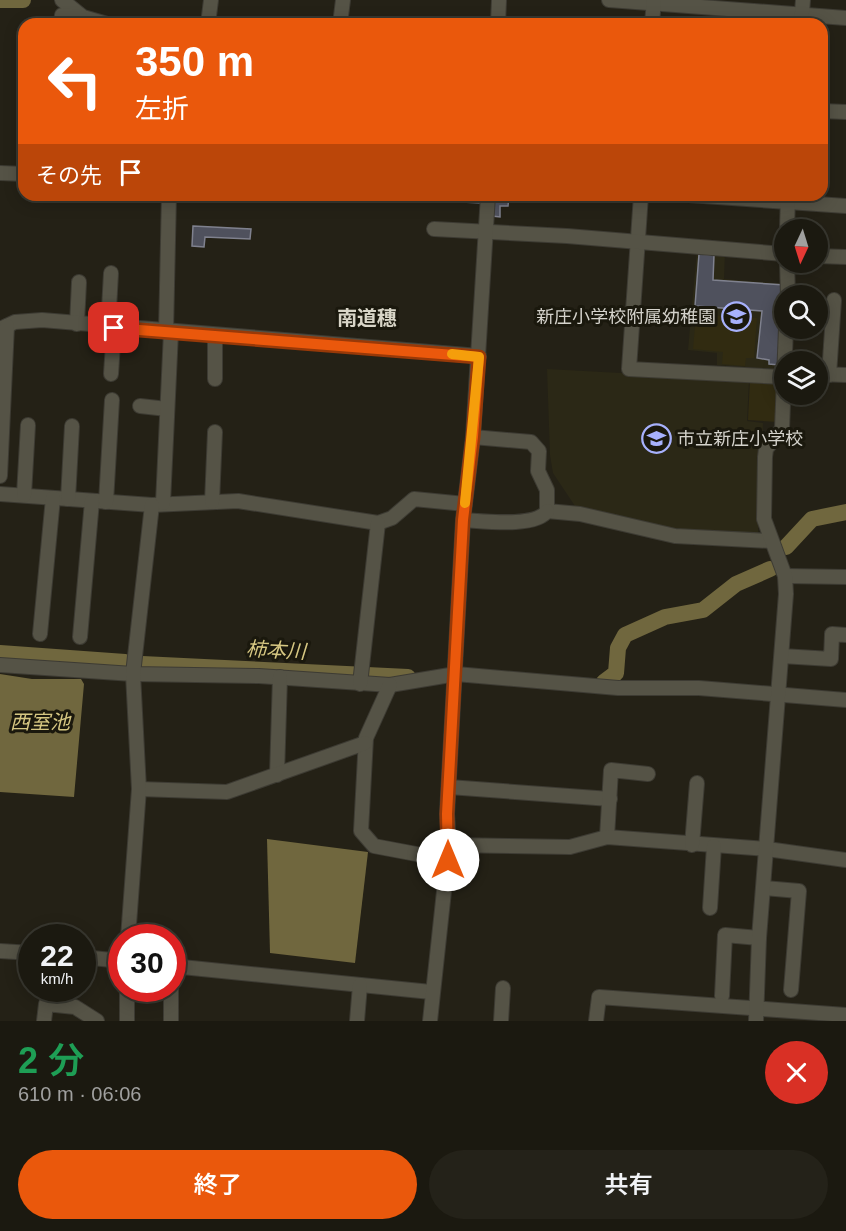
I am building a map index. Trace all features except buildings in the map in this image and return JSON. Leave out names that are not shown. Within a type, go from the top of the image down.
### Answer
[{"type":"street","points":[[62,0],[82,17]]},
{"type":"street","points":[[209,18],[211,0]]},
{"type":"street","points":[[341,18],[343,0]]},
{"type":"street","points":[[498,18],[499,0]]},
{"type":"street","points":[[609,0],[654,2],[793,18]]},
{"type":"street","points":[[802,18],[803,0]]},
{"type":"street","points":[[653,18],[654,2]]},
{"type":"street","points":[[62,18],[62,15],[85,18]]},
{"type":"street","points":[[828,18],[846,18]]},
{"type":"street","points":[[828,111],[846,112]]},
{"type":"street","points":[[0,173],[18,174]]},
{"type":"street","points":[[129,924],[139,789],[133,674],[158,504],[167,409],[170,201]]},
{"type":"street","points":[[430,1021],[431,992],[450,845],[448,787],[463,520],[473,437],[488,201]]},
{"type":"street","points":[[641,201],[628,369],[774,374]]},
{"type":"street","points":[[787,219],[788,201]]},
{"type":"street","points":[[810,201],[846,206]]},
{"type":"street","points":[[434,229],[774,253]]},
{"type":"street","points":[[828,256],[846,257]]},
{"type":"street","points":[[111,273],[111,374]]},
{"type":"street","points":[[77,324],[79,282]]},
{"type":"street","points":[[826,351],[834,300]]},
{"type":"street","points":[[0,476],[3,327],[15,322],[42,320],[479,357]]},
{"type":"street","points":[[215,335],[215,379]]},
{"type":"street","points":[[828,374],[846,375]]},
{"type":"street","points":[[80,637],[112,400]]},
{"type":"street","points":[[756,1015],[759,938],[782,656],[785,576],[764,519],[765,458],[766,449],[782,429],[783,405]]},
{"type":"street","points":[[140,406],[167,409]]},
{"type":"street","points":[[24,495],[28,425]]},
{"type":"street","points":[[68,499],[72,426]]},
{"type":"street","points":[[212,502],[215,432]]},
{"type":"street","points":[[473,437],[531,442],[536,445],[539,451],[538,471],[547,490],[548,511]]},
{"type":"street","points":[[0,494],[99,502],[158,504],[212,502],[271,505],[378,523],[392,518],[414,498],[465,504]]},
{"type":"street","points":[[40,634],[53,498]]},
{"type":"street","points":[[463,520],[517,522],[538,519],[548,511],[580,514],[675,536],[771,541]]},
{"type":"street","points":[[361,678],[378,523]]},
{"type":"street","points":[[785,576],[846,577]]},
{"type":"street","points":[[782,656],[831,659],[832,634],[846,635]]},
{"type":"street","points":[[0,665],[133,674],[361,678],[390,685],[456,674],[618,688],[699,688],[779,697],[846,700]]},
{"type":"street","points":[[277,775],[280,677]]},
{"type":"street","points":[[390,685],[365,743],[361,831],[374,846],[448,860]]},
{"type":"street","points":[[139,789],[227,792],[365,743]]},
{"type":"street","points":[[608,837],[611,770],[648,774]]},
{"type":"street","points":[[692,845],[697,783]]},
{"type":"street","points":[[448,787],[610,799]]},
{"type":"street","points":[[450,845],[570,848],[608,837],[767,849],[846,860]]},
{"type":"street","points":[[710,908],[714,846]]},
{"type":"street","points":[[764,888],[799,891],[791,990]]},
{"type":"street","points":[[722,996],[725,935],[759,938]]},
{"type":"street","points":[[0,951],[18,952]]},
{"type":"street","points":[[186,967],[431,992]]},
{"type":"street","points":[[357,1021],[360,985]]},
{"type":"street","points":[[501,1021],[503,988]]},
{"type":"street","points":[[596,1021],[599,997],[756,1015],[846,1015]]},
{"type":"street","points":[[127,1002],[127,1021]]},
{"type":"street","points":[[171,1002],[171,1021]]},
{"type":"street","points":[[44,1021],[46,1004],[75,1007],[97,1021]]},
{"type":"shaded area","name":"新庄小学校附属幼稚園","points":[[697,249],[725,251],[724,279],[785,284],[774,285],[774,339],[782,339],[781,351],[774,351],[774,369],[717,365],[717,353],[688,350]]},
{"type":"shaded area","points":[[696,314],[757,318],[754,358],[746,358],[745,366],[722,364],[723,352],[693,349]]},
{"type":"shaded area","name":"市立新庄小学校","points":[[547,369],[749,380],[747,421],[763,423],[758,535],[665,529],[626,517],[577,509],[553,473],[550,455]]},
{"type":"shaded area","points":[[750,380],[774,383],[777,422],[748,420]]},
{"type":"water","name":"西室池","points":[[0,674],[32,679],[81,679],[84,684],[74,797],[0,792]]},
{"type":"water","points":[[267,839],[368,852],[355,963],[270,953]]},
{"type":"waterway","points":[[0,0],[23,0]]},
{"type":"waterway","name":"柿本川","points":[[786,547],[812,519],[846,512]]},
{"type":"waterway","name":"柿本川","points":[[604,682],[616,673],[618,648],[625,635],[665,617],[703,610],[736,584],[770,569]]},
{"type":"waterway","name":"柿本川","points":[[0,653],[125,662]]},
{"type":"waterway","name":"柿本川","points":[[142,664],[408,677]]},
{"type":"slow traffic","points":[[452,354],[479,357],[465,503]]},
{"type":"place","name":"新庄小学校附属幼稚園","points":[[737,317]]},
{"type":"place","name":"市立新庄小学校","points":[[656,439]]},
{"type":"district","name":"南道穗","points":[[367,318]]},
{"type":"route","points":[[114,328],[479,357],[473,437],[463,520],[447,814],[450,845],[448,860]]}]
